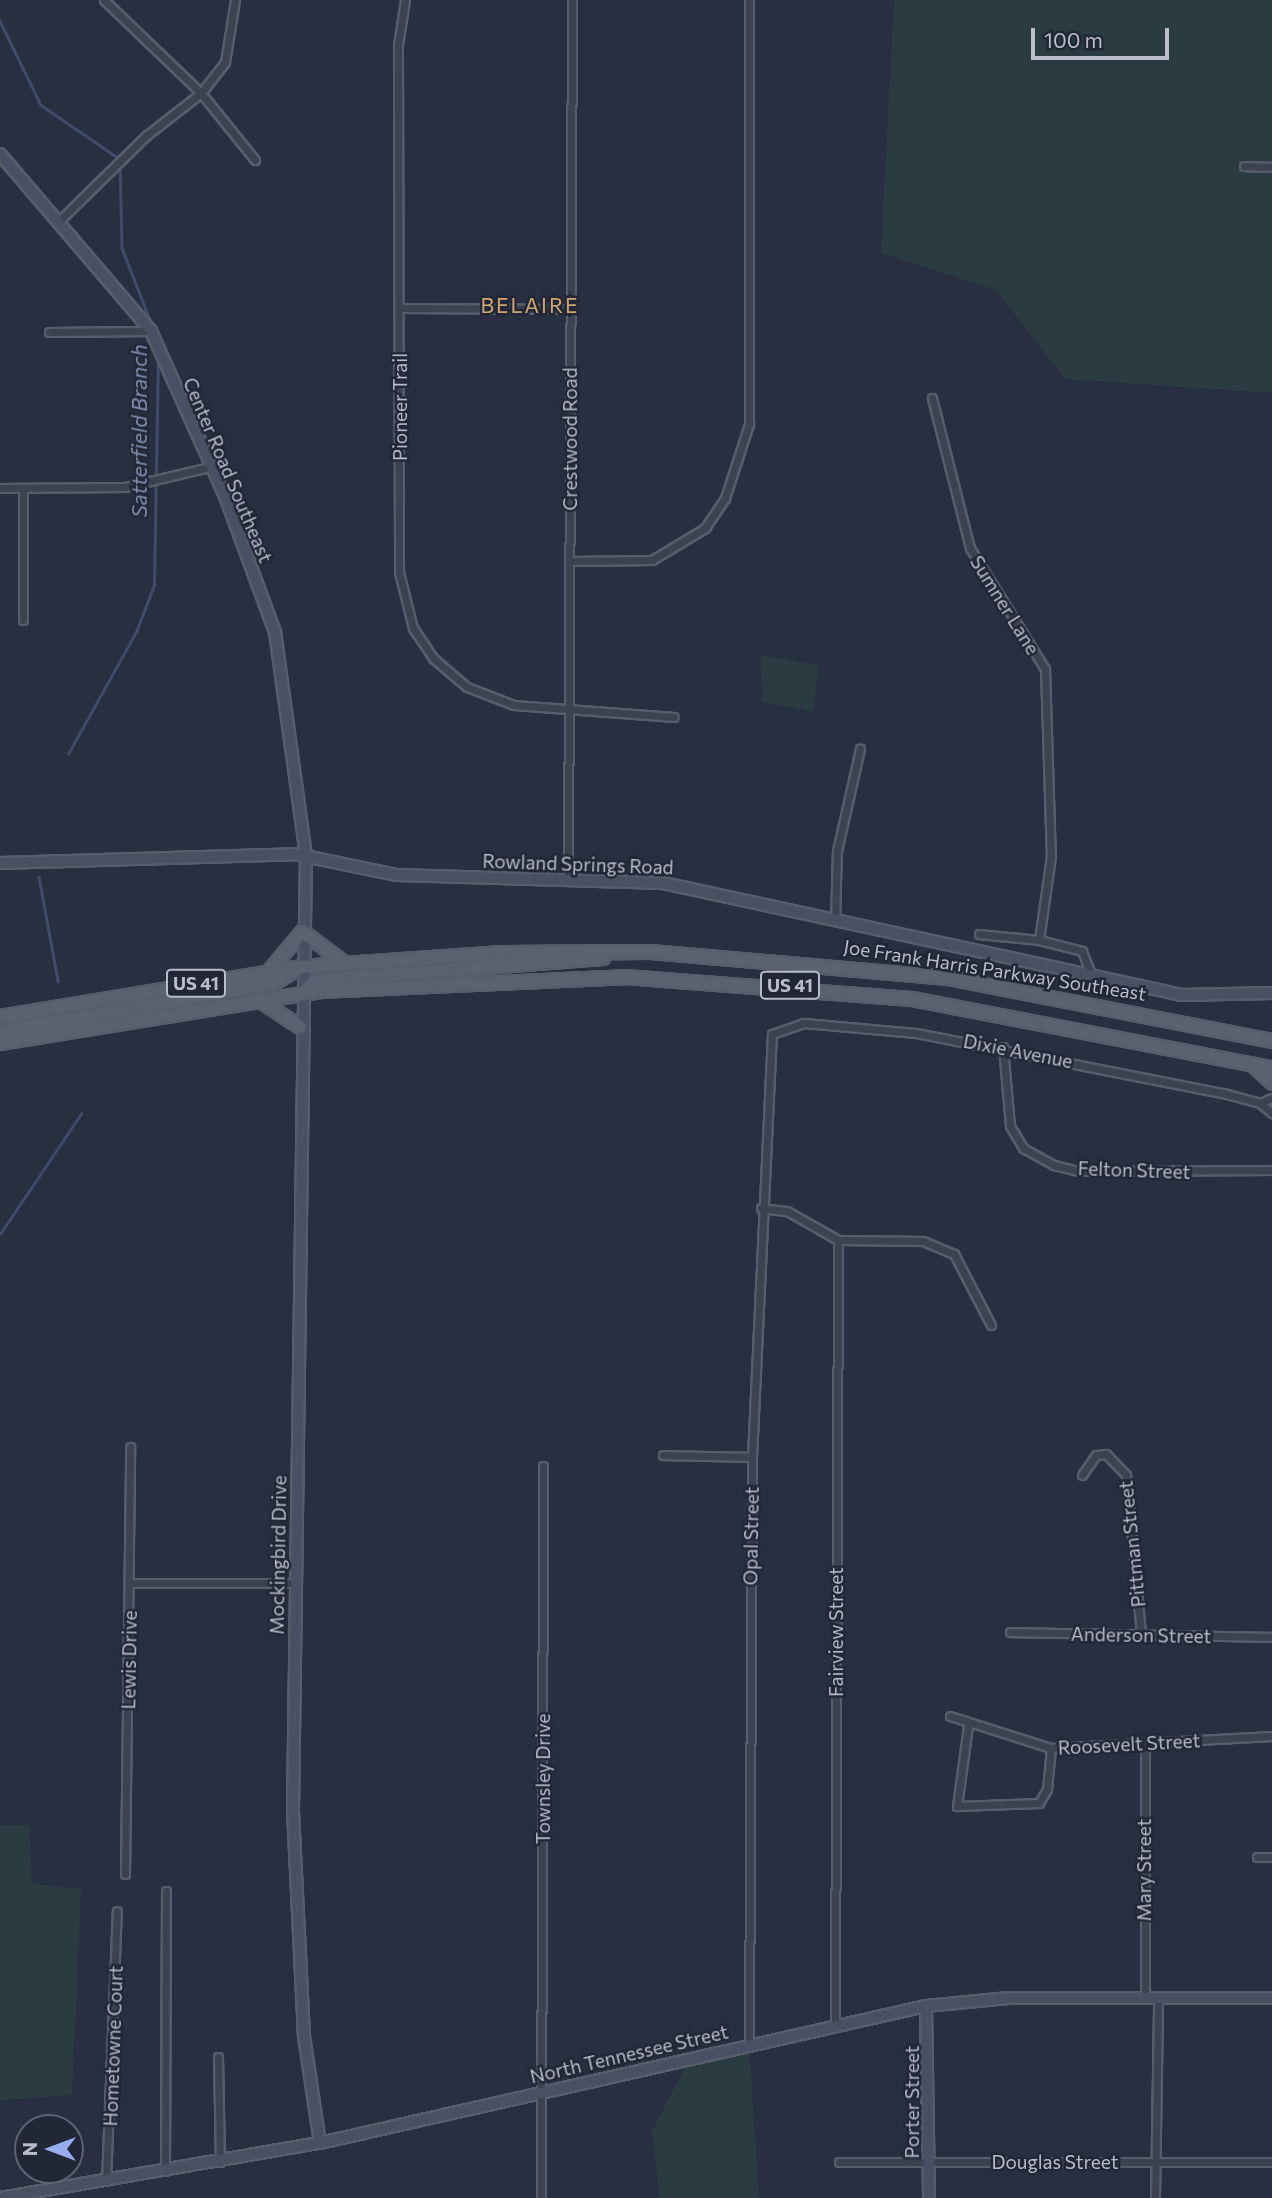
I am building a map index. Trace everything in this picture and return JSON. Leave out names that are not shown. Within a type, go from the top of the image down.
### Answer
[{"type":"main road","points":[[267,972],[291,952],[303,932],[320,951],[346,963]]},
{"type":"main road","points":[[301,994],[322,980],[589,960],[618,952]]},
{"type":"main road","name":"Joe Frank Harris Parkway Southeast","points":[[0,1017],[301,967],[618,952],[746,956],[935,976],[1272,1041]]},
{"type":"main road","points":[[0,1032],[274,983],[301,967]]},
{"type":"main road","name":"US 41","points":[[0,1043],[301,994],[564,977],[764,983],[979,1010],[1272,1068]]},
{"type":"main road","points":[[259,999],[300,1027]]},
{"type":"main road","points":[[1250,1063],[1272,1083]]},
{"type":"street","points":[[104,0],[201,93],[254,160]]},
{"type":"street","points":[[57,223],[147,135],[201,93],[225,62],[235,0]]},
{"type":"street","name":"Pioneer Trail","points":[[405,0],[398,46],[399,572],[413,628],[435,659],[467,687],[514,705],[674,717]]},
{"type":"street","name":"Crestwood Road","points":[[568,879],[572,0]]},
{"type":"street","points":[[570,561],[652,560],[705,528],[726,498],[745,439],[749,0]]},
{"type":"street","name":"Center Road Southeast","points":[[0,154],[151,331],[275,632],[306,855],[303,932]]},
{"type":"street","points":[[1244,166],[1272,167]]},
{"type":"street","points":[[400,308],[571,309]]},
{"type":"street","points":[[49,332],[151,331]]},
{"type":"street","name":"Sumner Lane","points":[[932,398],[970,548],[1045,669],[1051,856],[1039,940]]},
{"type":"street","points":[[0,488],[125,487],[209,467]]},
{"type":"street","points":[[23,488],[23,620]]},
{"type":"street","points":[[835,921],[837,850],[860,749]]},
{"type":"street","name":"Rowland Springs Road","points":[[0,863],[306,855],[380,874],[568,879],[683,886],[835,921],[1208,998],[1272,993]]},
{"type":"street","name":"Mockingbird Drive","points":[[303,932],[295,1583],[295,1929],[320,2143]]},
{"type":"street","points":[[979,934],[1039,940],[1082,951],[1091,974]]},
{"type":"street","name":"Dixie Avenue","points":[[775,1030],[811,1023],[1003,1046],[1260,1103],[1272,1113]]},
{"type":"street","name":"Opal Street","points":[[749,2044],[752,1457],[761,1208],[775,1030]]},
{"type":"street","name":"Felton Street","points":[[1003,1046],[1010,1126],[1023,1148],[1054,1165],[1078,1171],[1272,1170]]},
{"type":"street","points":[[1260,1103],[1272,1098]]},
{"type":"street","points":[[761,1208],[788,1211],[838,1240],[923,1241],[954,1254],[991,1325]]},
{"type":"street","name":"Fairview Street","points":[[835,2024],[838,1240]]},
{"type":"street","name":"Lewis Drive","points":[[125,1874],[130,1447]]},
{"type":"street","name":"Pittman Street","points":[[1082,1475],[1096,1455],[1106,1454],[1126,1475],[1141,1635]]},
{"type":"street","points":[[663,1455],[752,1457]]},
{"type":"street","name":"Townsley Drive","points":[[541,2198],[543,1466]]},
{"type":"street","points":[[130,1583],[295,1583]]},
{"type":"street","name":"Anderson Street","points":[[1010,1632],[1272,1637]]},
{"type":"street","name":"Roosevelt Street","points":[[950,1716],[968,1726],[1051,1748],[1272,1736]]},
{"type":"street","points":[[968,1726],[957,1806],[1039,1802],[1047,1789],[1051,1748]]},
{"type":"street","name":"Mary Street","points":[[1145,1743],[1145,1998]]},
{"type":"street","points":[[1257,1857],[1272,1857]]},
{"type":"street","points":[[165,2171],[166,1891]]},
{"type":"street","name":"Hometowne Court","points":[[106,2181],[117,1911]]},
{"type":"street","name":"North Tennessee Street","points":[[0,2198],[320,2143],[835,2024],[926,2006],[1145,1998],[1272,1998]]},
{"type":"street","points":[[1156,2198],[1158,1998]]},
{"type":"street","name":"Porter Street","points":[[926,2006],[929,2198]]},
{"type":"street","points":[[218,2057],[219,2162]]},
{"type":"street","name":"Douglas Street","points":[[839,2162],[1272,2162]]},
{"type":"shaded area","points":[[894,0],[1272,0],[1272,393],[1065,379],[996,290],[881,253]]},
{"type":"shaded area","points":[[761,655],[819,665],[813,711],[762,702]]},
{"type":"shaded area","points":[[0,1825],[30,1825],[31,1884],[81,1889],[72,2095],[0,2100]]},
{"type":"shaded area","points":[[749,2044],[759,2198],[660,2198],[652,2131],[690,2058]]},
{"type":"waterway","name":"Satterfield Branch","points":[[0,21],[41,105],[120,159],[122,248],[152,325]]},
{"type":"waterway","name":"Satterfield Branch","points":[[68,754],[136,632],[154,585],[158,359]]},
{"type":"waterway","name":"Satterfield Branch","points":[[39,877],[58,981]]},
{"type":"waterway","name":"Satterfield Branch","points":[[0,1234],[81,1114]]},
{"type":"district","name":"BELAIRE","points":[[530,305]]}]
